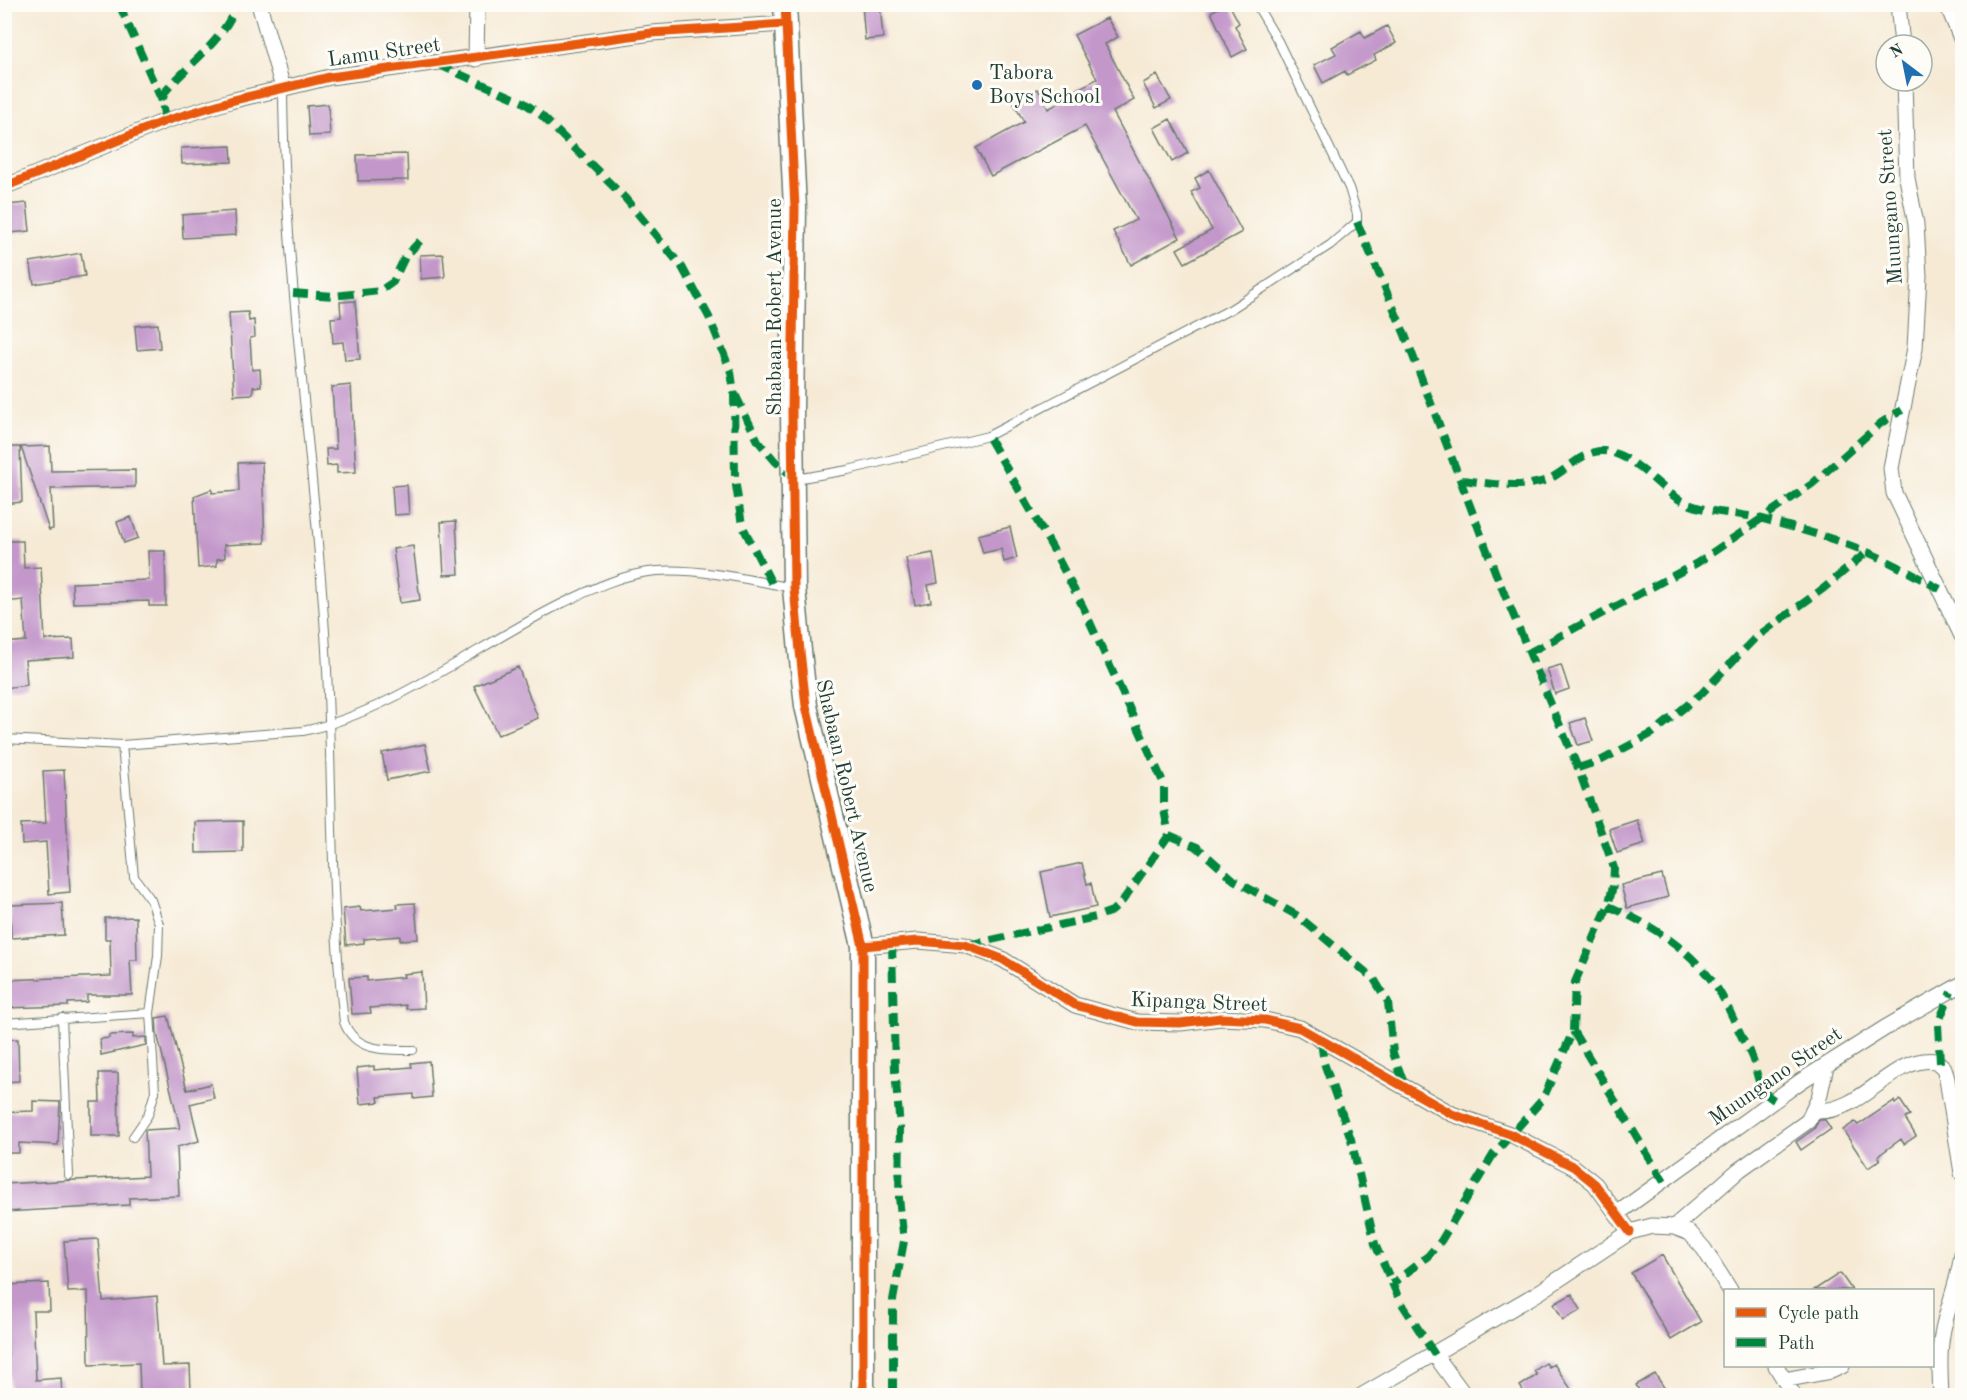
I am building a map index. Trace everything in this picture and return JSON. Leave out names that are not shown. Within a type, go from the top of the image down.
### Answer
[{"type":"street","points":[[259,4],[283,88]]},
{"type":"street","points":[[476,59],[477,4]]},
{"type":"street","points":[[1898,4],[1901,33]]},
{"type":"street","points":[[1947,4],[1962,41]]},
{"type":"street","name":"Lamu Street","points":[[4,187],[165,121],[283,88],[373,71],[476,59],[785,14]]},
{"type":"street","name":"Shabaan Robert Avenue","points":[[785,14],[795,208],[792,336],[795,479],[794,588],[806,706],[863,946],[863,1395]]},
{"type":"street","name":"Muungano Street","points":[[1904,93],[1907,178],[1916,224],[1919,276],[1915,348],[1891,468],[1892,480],[1899,506],[1962,636]]},
{"type":"street","name":"Kipanga Street","points":[[863,946],[918,940],[965,945],[1002,959],[1075,1005],[1137,1022],[1180,1023],[1221,1018],[1264,1020],[1300,1029],[1452,1114],[1510,1134],[1574,1167],[1595,1184],[1630,1232]]},
{"type":"street","name":"Muungano Street","points":[[1618,1213],[1792,1088],[1885,1028],[1962,984]]},
{"type":"street","points":[[1814,1111],[1836,1110],[1915,1062],[1936,1061],[1944,1068],[1947,1079],[1962,1173]]},
{"type":"street","points":[[1674,1227],[1739,1170],[1799,1129],[1814,1111],[1826,1066]]},
{"type":"street","points":[[1361,1395],[1435,1355],[1538,1293],[1630,1232],[1652,1226],[1674,1227],[1689,1233],[1704,1249],[1729,1289]]},
{"type":"street","points":[[1941,1395],[1940,1318],[1958,1280],[1962,1254]]},
{"type":"street","points":[[1435,1355],[1465,1395]]},
{"type":"street","points":[[1777,1367],[1794,1395]]},
{"type":"street","points":[[1784,1380],[1831,1371],[1838,1367]]},
{"type":"lane","points":[[795,479],[848,470],[988,436],[1232,309],[1268,288],[1346,234],[1357,222],[1358,214],[1349,188],[1278,41],[1256,4]]},
{"type":"lane","points":[[283,88],[286,206],[318,537],[330,726],[334,898],[344,1022],[351,1037],[360,1044],[390,1050],[413,1050]]},
{"type":"lane","points":[[4,739],[122,745],[259,736],[330,726],[436,673],[537,616],[616,580],[656,571],[685,571],[794,588]]},
{"type":"lane","points":[[122,745],[134,877],[151,900],[159,924],[158,956],[150,1013],[155,1092],[148,1115],[133,1137]]},
{"type":"lane","points":[[4,1023],[150,1013]]},
{"type":"lane","points":[[62,1018],[69,1175]]},
{"type":"building","points":[[862,4],[880,4],[883,38],[865,40]]},
{"type":"building","points":[[1229,4],[1239,23],[1235,26],[1247,49],[1232,57],[1211,12]]},
{"type":"building","points":[[1107,18],[1118,37],[1105,44],[1134,100],[1113,112],[1180,238],[1131,265],[1113,231],[1136,220],[1085,126],[991,176],[976,148],[1024,122],[1013,102],[1038,89],[1048,109],[1078,93],[1076,90],[1097,79],[1074,35]]},
{"type":"building","points":[[1387,26],[1396,43],[1374,55],[1376,60],[1347,75],[1345,71],[1323,83],[1314,65],[1336,54],[1332,47],[1361,31],[1365,38]]},
{"type":"building","points":[[1157,75],[1171,100],[1156,108],[1143,83]]},
{"type":"building","points":[[328,104],[330,135],[309,136],[307,106]]},
{"type":"building","points":[[1170,119],[1188,153],[1172,162],[1154,128]]},
{"type":"building","points":[[231,146],[232,162],[182,164],[181,148]]},
{"type":"building","points":[[407,154],[408,180],[358,181],[357,155]]},
{"type":"building","points":[[1209,170],[1242,232],[1185,263],[1177,249],[1212,230],[1191,192],[1200,188],[1195,178]]},
{"type":"building","points":[[27,203],[30,231],[10,233],[7,205]]},
{"type":"building","points":[[235,211],[236,235],[183,238],[182,215]]},
{"type":"building","points":[[81,253],[85,276],[34,284],[30,262]]},
{"type":"building","points":[[443,254],[445,277],[421,279],[420,255]]},
{"type":"building","points":[[355,301],[360,359],[345,360],[343,342],[333,343],[331,318],[341,317],[340,302]]},
{"type":"building","points":[[248,312],[249,321],[254,320],[255,337],[250,338],[252,370],[260,369],[261,386],[253,387],[253,394],[234,395],[229,313]]},
{"type":"building","points":[[158,324],[160,348],[137,350],[135,326]]},
{"type":"building","points":[[351,385],[356,472],[337,473],[337,465],[327,466],[326,449],[336,449],[332,387]]},
{"type":"building","points":[[50,446],[51,471],[135,470],[135,487],[51,489],[53,529],[49,530],[21,447]]},
{"type":"building","points":[[4,447],[20,447],[22,502],[4,504]]},
{"type":"building","points":[[262,462],[265,543],[224,545],[225,558],[217,559],[217,566],[198,568],[194,496],[212,489],[212,493],[239,491],[238,463]]},
{"type":"building","points":[[407,485],[409,514],[394,515],[392,486]]},
{"type":"building","points":[[131,517],[138,538],[124,543],[117,522]]},
{"type":"building","points":[[456,521],[459,574],[444,575],[441,522]]},
{"type":"building","points":[[1010,527],[1017,558],[1004,562],[1001,549],[983,553],[978,535]]},
{"type":"building","points":[[4,541],[23,541],[24,568],[41,567],[45,640],[73,639],[74,657],[25,660],[27,685],[4,688],[4,643],[26,641],[23,600],[4,602]]},
{"type":"building","points":[[413,546],[420,600],[400,603],[393,549]]},
{"type":"building","points":[[148,551],[165,551],[166,606],[149,606],[149,601],[73,603],[72,583],[149,580]]},
{"type":"building","points":[[933,553],[938,583],[928,585],[931,602],[915,605],[906,558]]},
{"type":"building","points":[[1561,665],[1569,689],[1555,694],[1547,669]]},
{"type":"building","points":[[518,667],[538,718],[498,735],[474,686]]},
{"type":"building","points":[[1585,718],[1593,741],[1578,745],[1570,723]]},
{"type":"building","points":[[425,744],[431,771],[387,780],[382,753]]},
{"type":"building","points":[[64,770],[70,892],[49,894],[46,842],[22,844],[21,824],[46,823],[43,771]]},
{"type":"building","points":[[1637,820],[1645,844],[1617,853],[1609,829]]},
{"type":"building","points":[[243,821],[243,852],[196,853],[195,822]]},
{"type":"building","points":[[1082,863],[1087,884],[1091,883],[1096,907],[1050,917],[1041,872]]},
{"type":"building","points":[[1662,875],[1668,897],[1627,908],[1621,885]]},
{"type":"building","points":[[62,903],[64,935],[11,938],[10,905]]},
{"type":"building","points":[[415,903],[418,939],[400,940],[400,936],[364,939],[364,943],[346,945],[343,909],[360,907],[361,911],[398,908],[397,904]]},
{"type":"building","points":[[136,917],[137,960],[130,960],[132,995],[87,995],[87,1002],[68,1003],[68,1006],[4,1008],[4,980],[111,976],[110,939],[105,939],[105,918]]},
{"type":"building","points":[[422,972],[424,1008],[406,1009],[406,1005],[370,1008],[371,1013],[352,1014],[349,978],[367,977],[367,981],[404,977],[403,974]]},
{"type":"building","points":[[168,1016],[187,1090],[211,1084],[214,1098],[190,1104],[199,1141],[177,1147],[179,1196],[129,1198],[129,1205],[4,1212],[4,1184],[147,1176],[145,1130],[180,1128],[157,1033],[156,1018]]},
{"type":"building","points":[[133,1034],[133,1038],[146,1037],[146,1045],[101,1055],[100,1039],[109,1038],[109,1035]]},
{"type":"building","points":[[18,1039],[19,1081],[4,1082],[4,1040]]},
{"type":"building","points":[[429,1061],[432,1097],[414,1099],[414,1094],[378,1097],[379,1102],[360,1104],[357,1068],[374,1066],[374,1070],[412,1067],[411,1063]]},
{"type":"building","points":[[99,1073],[118,1073],[119,1136],[91,1136],[91,1102],[100,1102]]},
{"type":"building","points":[[1900,1100],[1910,1115],[1905,1118],[1916,1136],[1904,1144],[1901,1139],[1878,1156],[1880,1160],[1868,1168],[1843,1130],[1855,1122],[1858,1125],[1894,1101],[1895,1104]]},
{"type":"building","points":[[33,1101],[60,1102],[58,1145],[19,1143],[19,1153],[4,1153],[4,1112],[33,1111]]},
{"type":"building","points":[[1819,1120],[1825,1120],[1831,1129],[1801,1150],[1796,1142],[1814,1129]]},
{"type":"building","points":[[98,1239],[103,1301],[157,1296],[162,1366],[190,1365],[191,1392],[140,1395],[139,1363],[89,1365],[88,1291],[68,1292],[64,1241]]},
{"type":"building","points":[[1662,1255],[1701,1322],[1671,1340],[1631,1273]]},
{"type":"building","points":[[1840,1273],[1851,1289],[1816,1289]]},
{"type":"building","points":[[49,1283],[50,1311],[33,1311],[36,1380],[61,1378],[62,1395],[10,1395],[4,1285]]},
{"type":"building","points":[[1572,1294],[1581,1310],[1563,1320],[1554,1304]]},
{"type":"building","points":[[1546,1363],[1549,1367],[1554,1364],[1571,1389],[1561,1395],[1526,1395],[1520,1386],[1537,1375],[1534,1371]]},
{"type":"building","points":[[1655,1374],[1669,1395],[1642,1395],[1636,1385]]},
{"type":"marked path","points":[[119,4],[162,101]]},
{"type":"marked path","points":[[165,121],[162,101],[165,92],[214,41],[231,18],[237,4]]},
{"type":"marked path","points":[[437,64],[523,102],[541,115],[625,198],[682,267],[709,317],[731,372],[734,393],[735,479],[742,525],[772,584]]},
{"type":"marked path","points":[[1357,222],[1405,335],[1496,574],[1578,768],[1614,868],[1613,886],[1608,906],[1575,982],[1573,1031],[1543,1099],[1493,1155],[1441,1241],[1428,1256],[1392,1284]]},
{"type":"marked path","points":[[293,293],[333,296],[380,291],[393,282],[405,257],[420,241]]},
{"type":"marked path","points":[[735,394],[758,441],[795,479]]},
{"type":"marked path","points":[[1530,652],[1697,563],[1812,484],[1881,423],[1902,410]]},
{"type":"marked path","points":[[968,945],[1096,917],[1112,911],[1121,903],[1169,835],[1164,810],[1164,784],[1083,607],[1053,549],[988,436]]},
{"type":"marked path","points":[[1462,480],[1524,485],[1551,478],[1596,451],[1615,453],[1635,464],[1671,494],[1690,505],[1763,519],[1842,542],[1886,560],[1940,589]]},
{"type":"marked path","points":[[1578,768],[1602,760],[1653,733],[1702,693],[1755,638],[1824,588],[1867,552]]},
{"type":"marked path","points":[[1169,835],[1197,847],[1234,880],[1298,916],[1374,979],[1388,1002],[1393,1053],[1405,1086]]},
{"type":"marked path","points":[[1608,906],[1654,929],[1682,950],[1707,974],[1722,996],[1750,1053],[1760,1085],[1774,1100]]},
{"type":"marked path","points":[[892,943],[895,1071],[900,1127],[899,1198],[904,1241],[893,1300],[893,1396]]},
{"type":"marked path","points":[[1940,1063],[1938,1024],[1951,992]]},
{"type":"marked path","points":[[1573,1031],[1664,1182]]},
{"type":"marked path","points":[[1321,1041],[1324,1063],[1351,1139],[1375,1244],[1399,1299],[1435,1355]]},
{"type":"cycle path","points":[[785,4],[795,208],[792,412],[794,588],[806,706],[863,946],[863,1396]]},
{"type":"cycle path","points":[[4,187],[165,121],[230,101],[330,77],[652,33],[784,24]]},
{"type":"cycle path","points":[[863,946],[918,941],[965,945],[1002,959],[1075,1005],[1137,1022],[1180,1023],[1221,1018],[1265,1020],[1300,1028],[1452,1114],[1510,1134],[1574,1167],[1595,1184],[1630,1232]]},
{"type":"place","name":"Tabora Boys School","points":[[977,85]]}]
